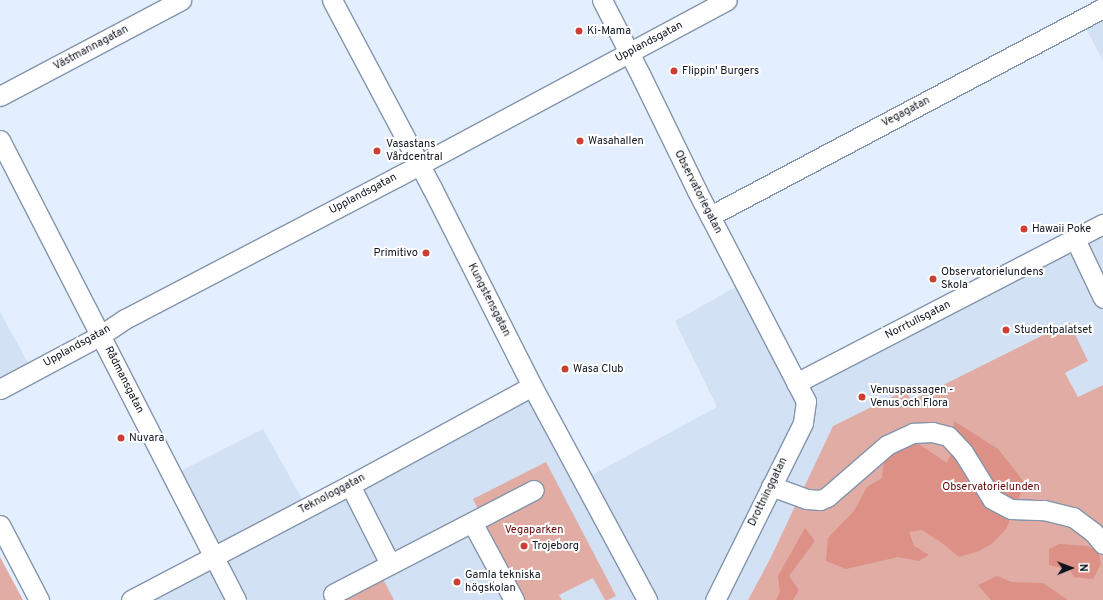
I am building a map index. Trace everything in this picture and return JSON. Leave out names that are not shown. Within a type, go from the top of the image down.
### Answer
[{"type":"street","name":"Västmannagatan","points":[[0,96],[181,0]]},
{"type":"street","name":"Kungstensgatan","points":[[332,0],[418,165],[432,188],[532,386],[647,600]]},
{"type":"street","name":"Observatoriegatan","points":[[602,0],[710,216],[796,383]]},
{"type":"street","name":"Upplandsgatan","points":[[0,389],[101,335],[125,319],[727,0]]},
{"type":"street","name":"Vegagatan","points":[[710,216],[1103,8]]},
{"type":"street","name":"Rådmansgatan","points":[[0,140],[236,600]]},
{"type":"street","name":"Norrtullsgatan","points":[[796,383],[1103,224]]},
{"type":"street","points":[[1075,239],[1103,298]]},
{"type":"street","name":"Drottninggatan","points":[[715,600],[803,423],[806,401],[796,383]]},
{"type":"street","name":"Teknologgatan","points":[[131,600],[350,485],[532,386]]},
{"type":"street","points":[[771,486],[807,499],[820,500],[827,497],[887,445],[913,433],[932,432],[948,436],[963,452],[992,499],[1011,509],[1044,510],[1073,517],[1094,533],[1103,544]]},
{"type":"street","points":[[350,485],[390,564]]},
{"type":"street","points":[[332,594],[534,490]]},
{"type":"street","points":[[472,522],[514,600]]},
{"type":"street","points":[[0,525],[39,600]]},
{"type":"shaded area","points":[[1103,12],[1103,61],[1083,23]]},
{"type":"shaded area","points":[[1103,222],[1103,385],[1078,398],[1065,373],[1088,361],[1068,322],[911,401],[905,391],[833,426],[770,559],[748,600],[127,600],[212,555],[171,476],[263,429],[306,506],[532,388],[581,481],[717,407],[675,321],[745,282],[794,382]]},
{"type":"shaded area","points":[[0,312],[33,372],[0,390]]},
{"type":"green space","name":"Observatorielunden","points":[[1069,322],[1088,361],[1065,373],[1078,397],[1103,385],[1103,600],[748,600],[770,559],[833,426],[906,390],[911,401]]},
{"type":"green space","points":[[954,421],[998,449],[1025,483],[1006,529],[993,543],[979,551],[959,557],[942,543],[922,530],[909,532],[914,546],[929,555],[919,561],[898,557],[846,569],[826,561],[828,538],[854,511],[867,487],[882,478],[884,462],[904,446],[917,443],[947,463],[953,448]]},
{"type":"green space","name":"Vegaparken","points":[[546,462],[616,596],[608,600],[605,600],[593,578],[559,595],[562,600],[524,600],[473,499]]},
{"type":"green space","points":[[805,528],[815,541],[789,576],[799,590],[793,600],[776,600],[780,592],[778,576]]},
{"type":"green space","points":[[1059,544],[1087,546],[1098,551],[1101,564],[1093,579],[1074,577],[1070,570],[1049,565],[1049,549]]},
{"type":"green space","points":[[0,557],[23,600],[0,600]]},
{"type":"green space","points":[[997,576],[1012,582],[1043,583],[1068,600],[991,600],[978,585]]},
{"type":"green space","points":[[383,579],[394,600],[343,600]]},
{"type":"place","name":"Ki-Mama","points":[[579,31]]},
{"type":"place","name":"Flippin' Burgers","points":[[674,71]]},
{"type":"place","name":"Wasahallen","points":[[580,141]]},
{"type":"place","name":"Vasastans Vårdcentral","points":[[377,151]]},
{"type":"place","name":"Hawaii Poke","points":[[1024,229]]},
{"type":"place","name":"Primitivo","points":[[426,253]]},
{"type":"place","name":"Observatorielundens Skola","points":[[933,279]]},
{"type":"place","name":"Studentpalatset","points":[[1006,330]]},
{"type":"place","name":"Wasa Club","points":[[565,369]]},
{"type":"place","name":"Venuspassagen - Venus och Flora","points":[[862,397]]},
{"type":"place","name":"Nuvara","points":[[121,438]]},
{"type":"place","name":"Trojeborg","points":[[524,546]]},
{"type":"place","name":"Gamla tekniska högskolan","points":[[457,582]]}]
